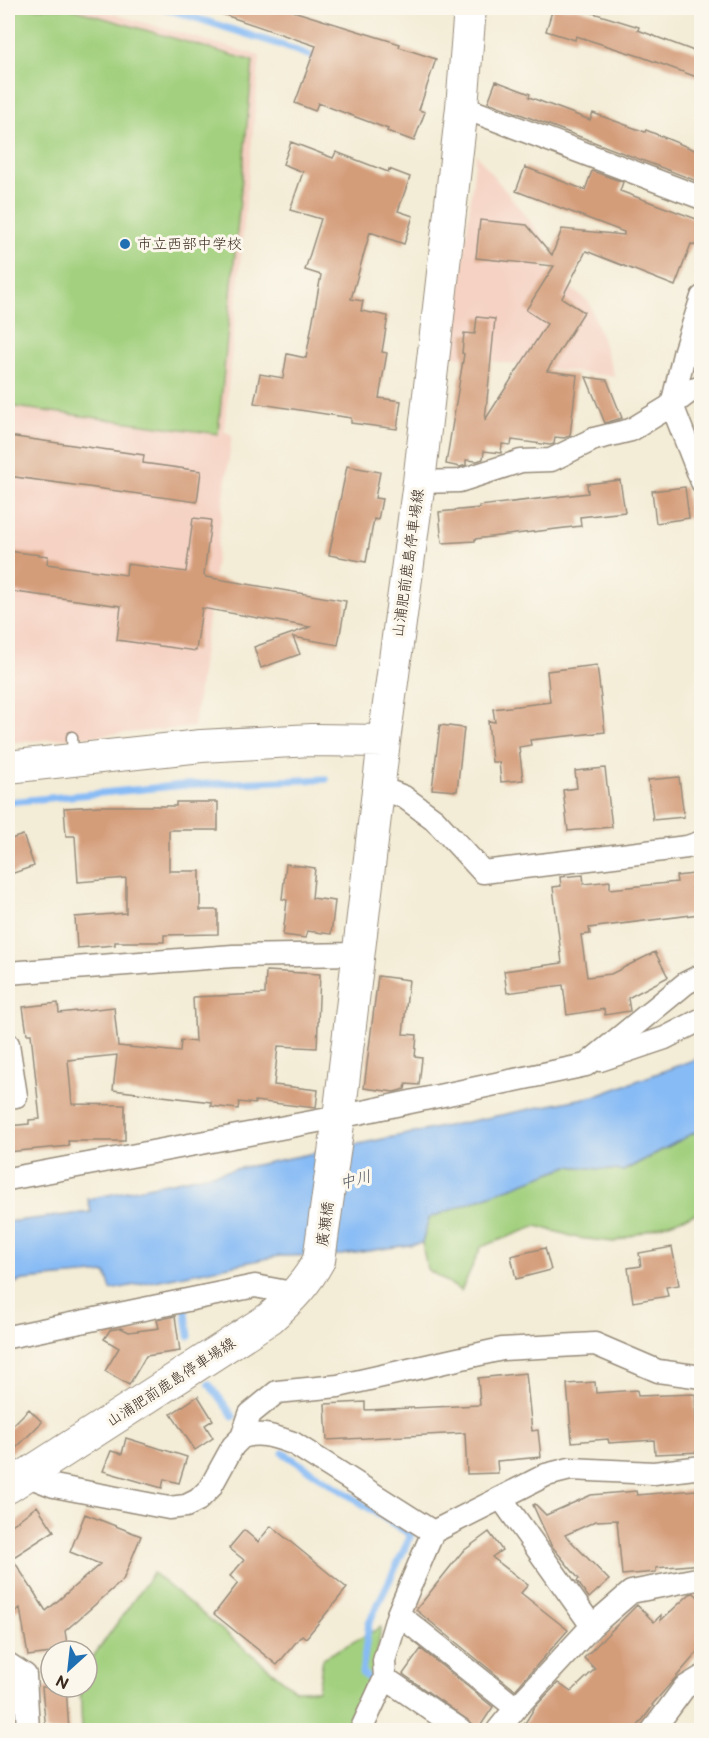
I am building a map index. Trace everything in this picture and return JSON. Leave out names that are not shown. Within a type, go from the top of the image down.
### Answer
[{"type":"main road","name":"山浦肥前鹿島停車場線","points":[[339,1117],[378,787],[419,482],[462,107],[470,8]]},
{"type":"main road","points":[[8,767],[73,749],[201,746],[312,740],[384,741]]},
{"type":"main road","name":"廣瀬橋","points":[[319,1260],[339,1117]]},
{"type":"main road","name":"山浦肥前鹿島停車場線","points":[[17,1481],[270,1318],[297,1294],[310,1278],[319,1260]]},
{"type":"street","points":[[462,107],[702,198]]},
{"type":"street","points":[[702,297],[684,350],[672,405],[702,482]]},
{"type":"street","points":[[419,482],[459,481],[521,461],[551,460],[594,439],[631,430],[692,390],[702,387]]},
{"type":"street","points":[[378,787],[404,797],[434,819],[483,872],[687,846],[702,842]]},
{"type":"street","points":[[8,973],[233,956],[358,954]]},
{"type":"street","points":[[586,1065],[686,983],[702,975]]},
{"type":"street","points":[[8,1179],[339,1117],[586,1065],[665,1038],[702,1019]]},
{"type":"street","points":[[8,1044],[16,1096],[8,1097]]},
{"type":"street","points":[[8,1337],[255,1286],[297,1294]]},
{"type":"street","points":[[242,1437],[250,1414],[277,1392],[338,1386],[502,1349],[595,1344],[658,1371],[702,1377]]},
{"type":"street","points":[[17,1481],[169,1508],[186,1506],[198,1500],[210,1488],[233,1446],[242,1437],[253,1433],[269,1435],[293,1443],[433,1532]]},
{"type":"street","points":[[361,1731],[385,1678],[384,1661],[398,1614],[433,1532],[546,1475],[570,1469],[654,1473],[702,1467]]},
{"type":"street","points":[[501,1498],[592,1626]]},
{"type":"street","points":[[498,1731],[516,1708],[592,1626],[631,1592],[702,1578]]},
{"type":"street","points":[[398,1614],[516,1708]]},
{"type":"street","points":[[8,1664],[25,1675],[28,1731]]},
{"type":"street","points":[[653,1731],[684,1688],[702,1677]]},
{"type":"street","points":[[385,1678],[461,1731]]},
{"type":"shaded area","name":"市立西部中学校","points":[[8,8],[92,8],[260,56],[224,431],[232,435],[194,727],[8,743]]},
{"type":"shaded area","points":[[476,154],[546,241],[543,267],[589,302],[615,377],[452,356]]},
{"type":"green space","points":[[8,8],[69,8],[253,61],[218,434],[8,406]]},
{"type":"green space","points":[[701,1131],[701,1212],[614,1242],[578,1238],[537,1226],[481,1247],[461,1291],[427,1269],[422,1243],[429,1218],[568,1166],[624,1171],[695,1132]]},
{"type":"green space","points":[[153,1573],[295,1690],[318,1690],[323,1658],[381,1627],[374,1672],[349,1730],[82,1730],[81,1699],[99,1699],[99,1648]]},
{"type":"water","name":"中川","points":[[701,1057],[701,1131],[695,1132],[623,1171],[568,1166],[429,1218],[422,1243],[341,1255],[279,1256],[111,1290],[106,1273],[24,1280],[8,1285],[8,1222],[91,1212],[88,1199],[599,1095]]},
{"type":"building","points":[[214,8],[294,8],[293,11],[400,44],[399,47],[436,59],[419,110],[425,112],[414,141],[318,103],[315,111],[295,103],[316,46],[213,11]]},
{"type":"building","points":[[553,8],[577,8],[639,27],[638,30],[702,54],[702,79],[576,36],[575,40],[546,31]]},
{"type":"building","points":[[496,81],[530,94],[529,97],[590,120],[593,113],[645,132],[646,130],[702,153],[702,183],[488,102]]},
{"type":"building","points":[[291,142],[333,158],[336,152],[388,172],[389,169],[410,177],[398,211],[413,216],[404,244],[370,232],[351,299],[363,301],[361,311],[388,316],[382,352],[387,353],[379,398],[401,401],[397,429],[351,423],[351,418],[254,403],[260,374],[283,378],[287,354],[306,358],[321,275],[305,270],[321,219],[290,210],[303,172],[283,164]]},
{"type":"building","points":[[525,167],[585,190],[592,171],[623,182],[620,191],[702,221],[702,248],[691,244],[675,286],[586,251],[562,298],[584,312],[547,371],[577,375],[570,436],[555,437],[554,444],[550,445],[512,440],[511,445],[502,444],[501,453],[484,451],[483,459],[466,460],[466,465],[460,467],[446,464],[464,354],[462,353],[464,333],[475,334],[477,317],[495,319],[485,420],[547,324],[526,310],[554,266],[476,258],[480,220],[527,225],[552,255],[562,229],[624,235],[624,232],[516,191]]},
{"type":"building","points":[[586,377],[607,380],[622,418],[605,423]]},
{"type":"building","points":[[8,436],[144,455],[143,463],[201,471],[197,502],[8,476]]},
{"type":"building","points":[[347,466],[380,472],[375,498],[382,499],[378,520],[374,519],[366,562],[329,555]]},
{"type":"building","points":[[620,480],[625,512],[580,517],[581,526],[475,539],[475,541],[442,543],[439,512],[588,493],[587,484]]},
{"type":"building","points":[[685,487],[689,518],[656,523],[652,491]]},
{"type":"building","points":[[193,518],[211,520],[204,575],[206,577],[346,601],[338,645],[293,637],[300,654],[261,668],[254,647],[310,627],[202,608],[196,651],[117,640],[121,606],[8,591],[8,551],[48,556],[47,564],[126,575],[127,564],[186,572]]},
{"type":"building","points":[[597,665],[605,732],[530,740],[531,745],[519,747],[523,780],[501,782],[499,762],[492,762],[488,721],[495,722],[493,709],[550,702],[547,671]]},
{"type":"building","points":[[440,725],[464,728],[457,791],[432,789]]},
{"type":"building","points":[[605,768],[612,827],[568,831],[563,790],[577,788],[575,771]]},
{"type":"building","points":[[679,777],[684,817],[653,820],[648,780]]},
{"type":"building","points":[[176,802],[218,802],[218,830],[169,830],[169,871],[200,871],[200,910],[218,910],[218,934],[164,935],[164,942],[115,942],[115,945],[77,948],[75,917],[126,913],[126,878],[78,882],[75,836],[66,836],[64,808],[176,806]]},
{"type":"building","points":[[23,835],[34,866],[8,875],[8,840]]},
{"type":"building","points":[[286,864],[315,868],[312,898],[335,901],[331,934],[307,931],[306,938],[283,935],[287,900],[282,899]]},
{"type":"building","points":[[694,874],[699,914],[589,928],[590,934],[581,935],[587,977],[611,974],[655,952],[668,977],[628,998],[630,1011],[605,1015],[604,1009],[567,1015],[563,985],[507,993],[504,971],[562,963],[553,887],[561,886],[560,877],[583,875],[584,884],[610,881],[610,889],[677,882],[676,876]]},
{"type":"building","points":[[266,971],[320,974],[317,1048],[278,1046],[274,1085],[318,1090],[316,1108],[255,1101],[255,1104],[239,1102],[238,1109],[211,1106],[211,1102],[113,1090],[117,1055],[68,1060],[72,1104],[125,1105],[125,1141],[68,1141],[69,1146],[8,1152],[8,1126],[29,1124],[29,1120],[40,1119],[31,1034],[27,1034],[23,1007],[58,1003],[59,1013],[114,1007],[118,1046],[180,1052],[181,1040],[195,1042],[193,997],[265,994]]},
{"type":"building","points":[[378,976],[409,980],[403,1034],[417,1035],[415,1057],[422,1058],[419,1085],[406,1084],[405,1089],[394,1092],[364,1088]]},
{"type":"building","points":[[672,1247],[679,1285],[666,1287],[668,1296],[633,1302],[628,1268],[641,1266],[639,1253]]},
{"type":"building","points":[[545,1248],[551,1270],[516,1279],[511,1256]]},
{"type":"building","points":[[175,1316],[180,1351],[146,1356],[129,1385],[105,1371],[119,1348],[104,1339],[110,1330],[121,1328],[129,1332],[159,1328],[157,1320]]},
{"type":"building","points":[[526,1373],[532,1431],[538,1430],[541,1457],[497,1461],[498,1473],[467,1474],[465,1433],[327,1440],[325,1404],[365,1402],[365,1410],[480,1405],[478,1378]]},
{"type":"building","points":[[595,1382],[596,1393],[637,1390],[638,1396],[695,1394],[696,1428],[702,1427],[702,1452],[655,1454],[654,1440],[609,1443],[608,1439],[572,1442],[567,1384]]},
{"type":"building","points":[[198,1396],[213,1420],[205,1425],[213,1438],[195,1450],[171,1414]]},
{"type":"building","points":[[29,1409],[42,1422],[8,1456],[8,1430]]},
{"type":"building","points":[[126,1438],[187,1457],[179,1483],[164,1479],[162,1488],[103,1471],[111,1451],[122,1454]]},
{"type":"building","points":[[696,1490],[702,1541],[702,1564],[656,1568],[656,1572],[622,1575],[617,1520],[596,1521],[565,1535],[609,1580],[589,1598],[577,1581],[579,1579],[551,1545],[533,1505],[535,1504],[546,1515],[591,1495],[636,1491],[637,1495]]},
{"type":"building","points":[[37,1506],[54,1531],[12,1558],[46,1611],[100,1564],[70,1552],[85,1514],[141,1536],[123,1580],[65,1631],[66,1639],[39,1639],[39,1655],[28,1656],[20,1608],[8,1616],[8,1528]]},
{"type":"building","points":[[271,1526],[347,1588],[306,1638],[302,1635],[277,1665],[214,1614],[238,1583],[230,1576],[244,1560],[229,1548],[244,1530],[258,1542]]},
{"type":"building","points":[[489,1532],[502,1550],[492,1557],[528,1585],[521,1593],[568,1630],[515,1690],[416,1610],[462,1552]]},
{"type":"building","points":[[694,1593],[702,1601],[702,1647],[652,1705],[634,1731],[520,1731],[535,1707],[558,1683],[571,1692],[595,1669],[584,1658],[637,1605],[654,1622],[661,1615],[661,1620]]},
{"type":"building","points":[[421,1649],[493,1707],[479,1728],[403,1674]]},
{"type":"building","points":[[43,1699],[67,1699],[69,1731],[46,1731]]},
{"type":"waterway","points":[[164,8],[319,59]]},
{"type":"waterway","points":[[8,802],[185,785],[326,779]]},
{"type":"waterway","points":[[185,1307],[189,1336]]},
{"type":"waterway","points":[[209,1384],[233,1416]]},
{"type":"waterway","points":[[283,1453],[411,1535],[369,1623],[362,1673],[371,1680]]},
{"type":"place","name":"市立西部中学校","points":[[125,244]]}]
